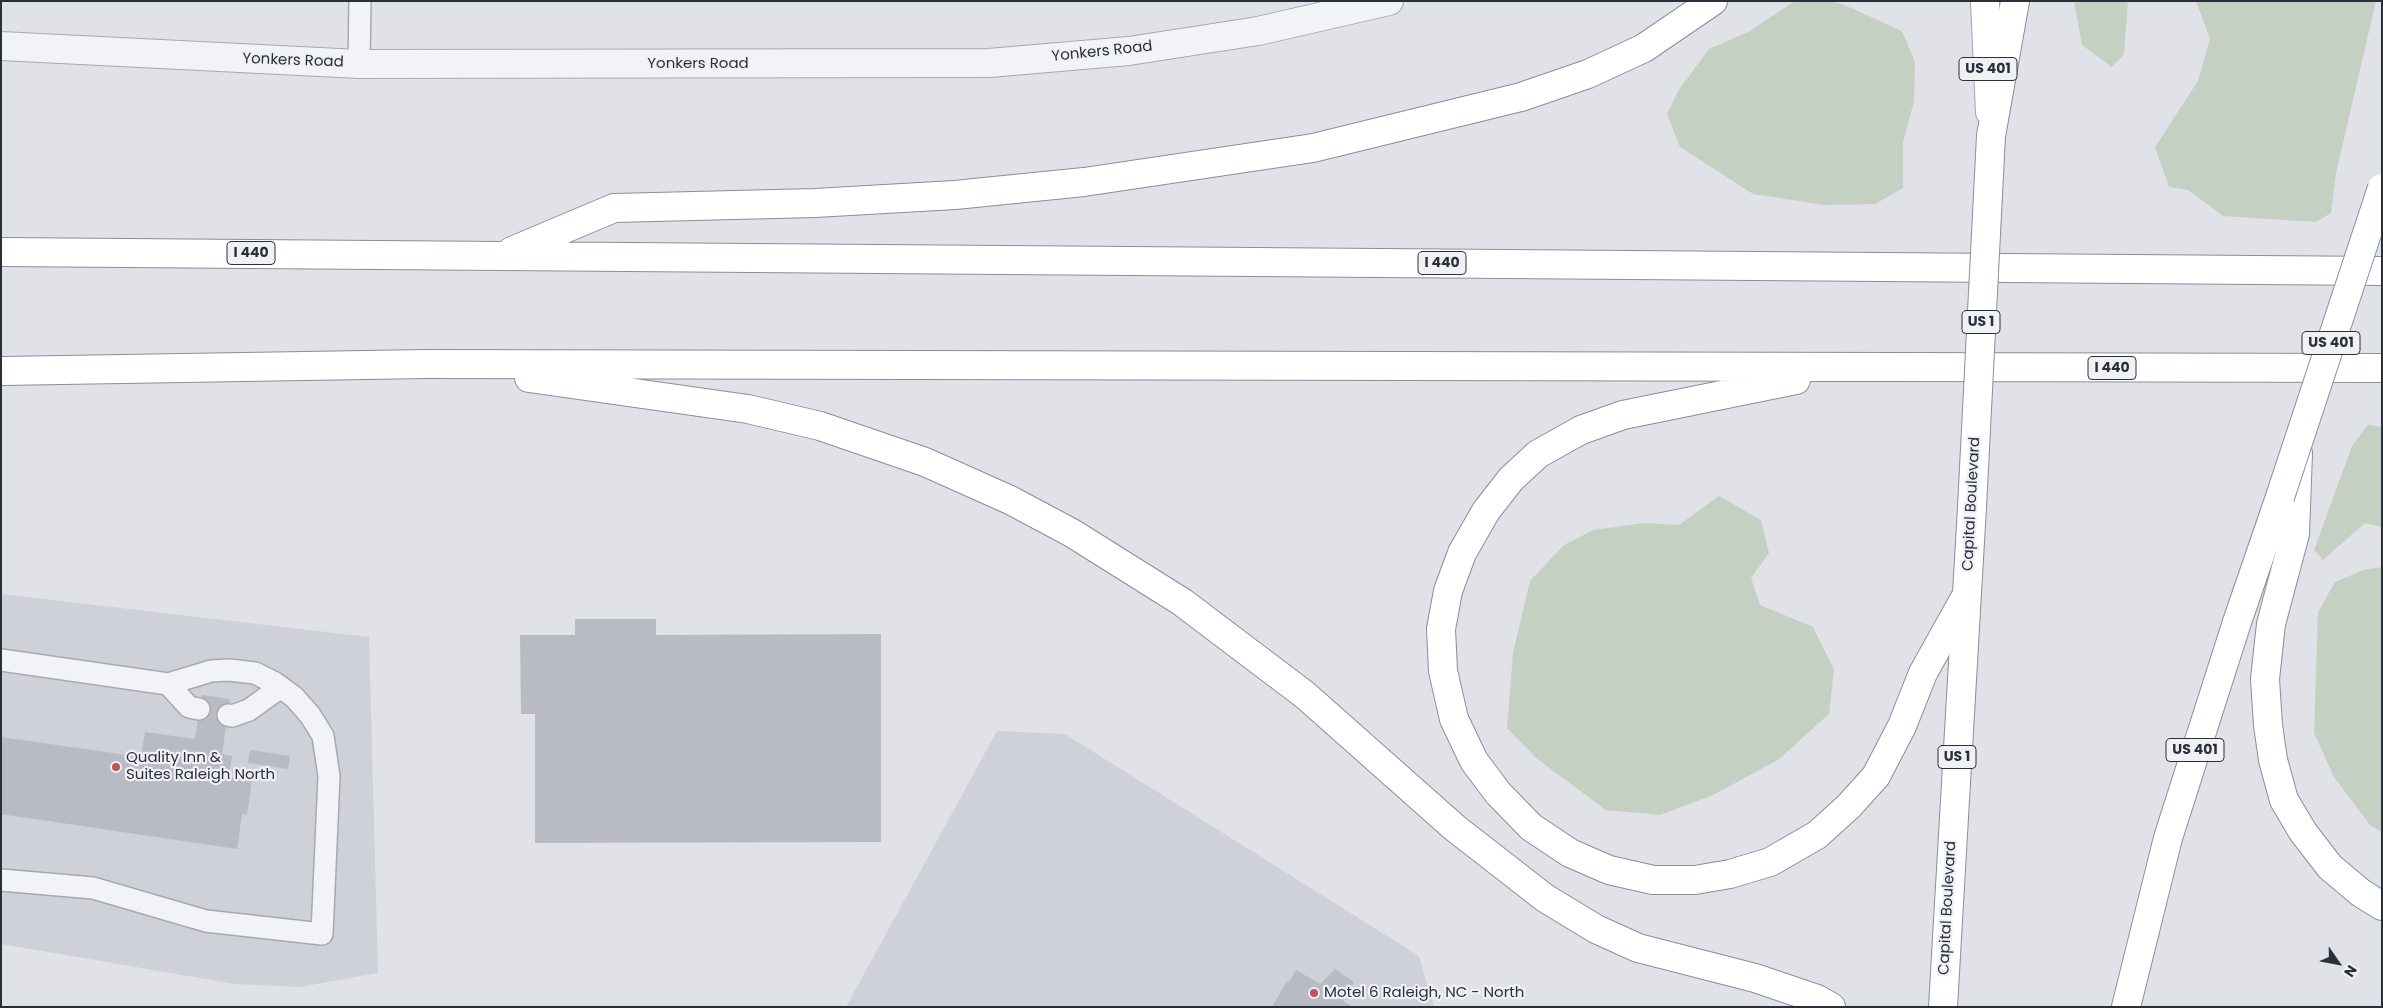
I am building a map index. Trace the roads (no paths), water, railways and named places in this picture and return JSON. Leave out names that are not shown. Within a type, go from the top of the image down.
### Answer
[{"type":"main road","points":[[502,255],[614,208],[815,203],[955,195],[1084,182],[1313,148],[1521,97],[1588,74],[1644,48],[1713,1]]},
{"type":"main road","name":"Capital Boulevard","points":[[1943,1007],[1991,136],[1985,1]]},
{"type":"main road","name":"US 1","points":[[1991,136],[2015,1]]},
{"type":"main road","name":"US 401","points":[[2126,1007],[2168,838],[2236,622],[2288,504],[2298,442],[2382,188]]},
{"type":"main road","name":"I 440","points":[[1,252],[2382,271]]},
{"type":"main road","points":[[426,364],[748,409],[820,426],[925,462],[1010,500],[1072,533],[1182,602],[1305,695],[1455,828],[1545,898],[1587,924],[1638,948],[1756,978],[1817,999],[1831,1007]]},
{"type":"main road","name":"I 440","points":[[1,371],[426,364],[2378,369]]},
{"type":"main road","points":[[1855,368],[1623,415],[1581,430],[1538,454],[1511,479],[1486,511],[1462,553],[1448,591],[1441,629],[1443,671],[1454,719],[1474,761],[1498,793],[1531,827],[1570,853],[1609,870],[1653,880],[1694,880],[1730,874],[1770,862],[1816,835],[1850,806],[1876,776],[1902,726],[1923,673],[1966,596]]},
{"type":"main road","points":[[2288,504],[2295,534],[2271,624],[2265,679],[2268,725],[2273,760],[2284,800],[2303,832],[2330,866],[2362,893],[2382,906]]},
{"type":"street","name":"Yonkers Road","points":[[1,46],[359,64],[988,63],[1129,51],[1258,31],[1389,1]]},
{"type":"lane","points":[[359,64],[360,1]]},
{"type":"lane","points":[[1,660],[168,684],[204,673],[229,670],[255,673],[281,687],[294,697],[310,715],[323,736],[329,776],[322,934],[206,921],[93,888],[1,880]]},
{"type":"lane","points":[[168,684],[189,706],[199,709]]},
{"type":"lane","points":[[228,715],[232,716],[249,710],[281,687]]},
{"type":"place","name":"Quality Inn & Suites Raleigh North","points":[[116,767]]},
{"type":"place","name":"Motel 6 Raleigh, NC - North","points":[[1314,993]]}]
